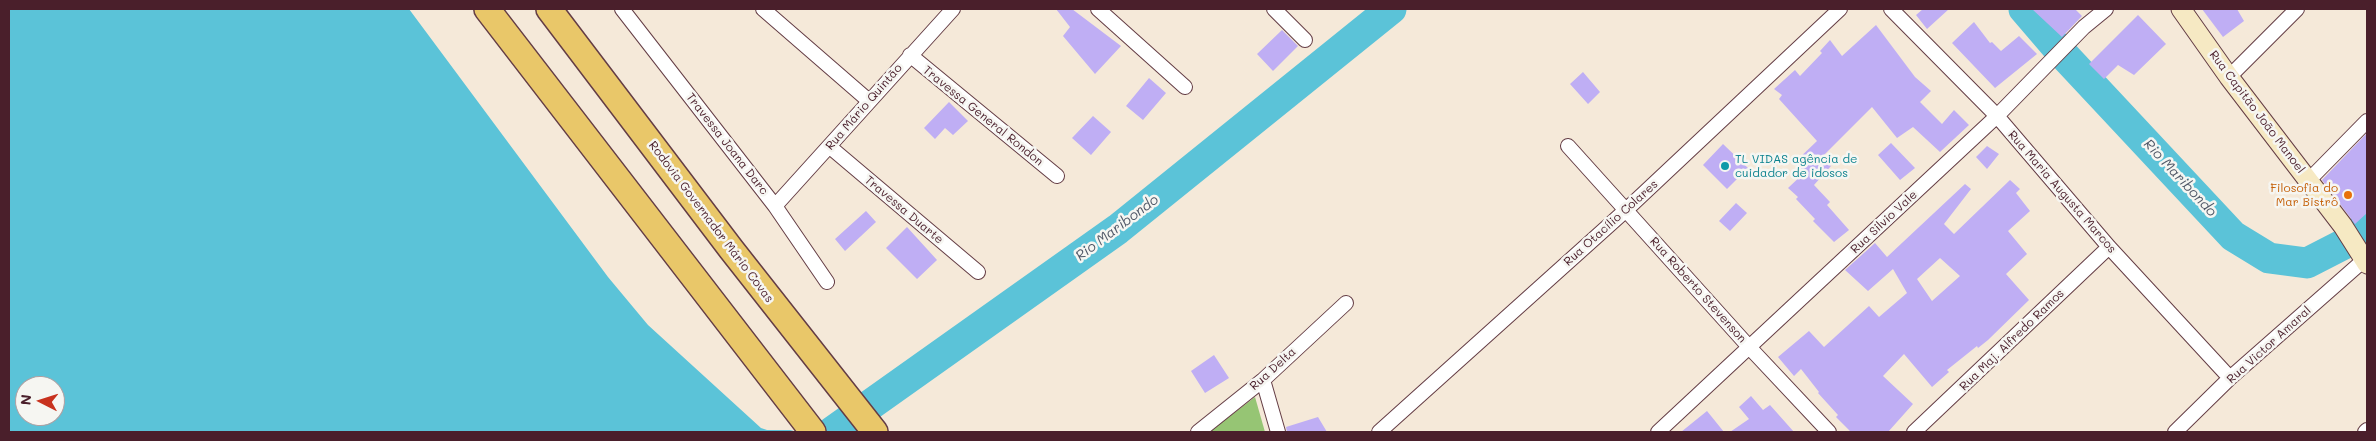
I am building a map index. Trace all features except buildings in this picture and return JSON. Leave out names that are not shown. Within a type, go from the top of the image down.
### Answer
[{"type":"highway","points":[[487,9],[813,432]]},
{"type":"highway","name":"Rodovia Governador Mário Covas","points":[[549,9],[827,374],[875,432]]},
{"type":"main road","name":"Rua Capitão João Manoel","points":[[2181,9],[2229,77],[2343,226],[2362,256]]},
{"type":"street","name":"Travessa Joana Darc","points":[[622,9],[775,206],[827,282]]},
{"type":"street","points":[[764,9],[869,101]]},
{"type":"street","name":"Rua Mário Quintão","points":[[775,206],[953,9]]},
{"type":"street","points":[[1098,9],[1185,87]]},
{"type":"street","points":[[1274,9],[1305,40]]},
{"type":"street","name":"Rua Otacílio Colares","points":[[1379,432],[1626,210],[1840,9]]},
{"type":"street","name":"Rua Maria Augusta Marcos","points":[[1891,9],[1997,116],[2109,247],[2230,378]]},
{"type":"street","name":"Rua Silvio Vale","points":[[1658,432],[1997,116],[2052,58],[2106,9]]},
{"type":"street","points":[[2229,77],[2297,9]]},
{"type":"street","name":"Travessa General Rondon","points":[[910,55],[1057,176]]},
{"type":"street","points":[[2309,180],[2367,121]]},
{"type":"street","name":"Rua Roberto Stevenson","points":[[1568,146],[1750,348],[1829,432]]},
{"type":"street","name":"Travessa Duarte","points":[[830,147],[978,272]]},
{"type":"street","name":"Rua Maj. Alfredo Ramos","points":[[1914,432],[2109,247]]},
{"type":"street","name":"Rua Victor Amaral","points":[[2175,432],[2230,378],[2362,256]]},
{"type":"street","name":"Rua Delta","points":[[1198,432],[1263,380],[1346,303]]},
{"type":"street","points":[[1263,380],[1278,432]]},
{"type":"green space","points":[[1255,397],[1265,432],[1209,432]]},
{"type":"water","points":[[9,9],[409,9],[608,277],[648,325],[761,428],[798,432],[9,432]]},
{"type":"waterway","name":"Rio Maribondo","points":[[832,432],[1118,229],[1391,9]]},
{"type":"waterway","name":"Rio Maribondo","points":[[2024,9],[2060,51],[2233,236],[2269,258],[2307,263],[2346,243],[2367,225]]},
{"type":"place","name":"TL VIDAS agência de cuidador de idosos","points":[[1725,166]]},
{"type":"place","name":"Filosofia do Mar Bistrô","points":[[2348,195]]}]
